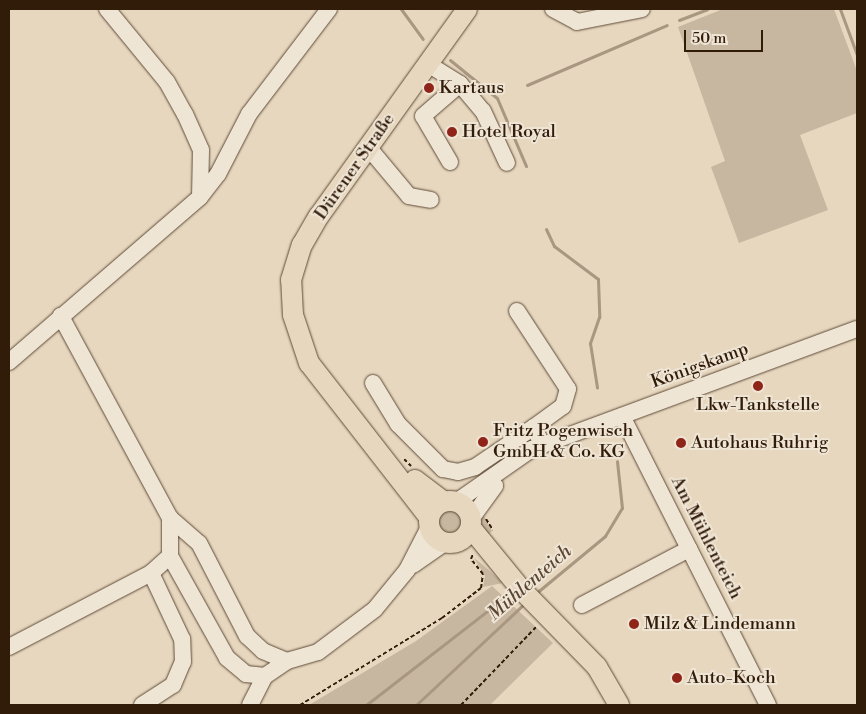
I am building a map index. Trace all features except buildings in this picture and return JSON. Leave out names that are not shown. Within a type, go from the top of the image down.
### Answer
[{"type":"main road","name":"Dürener Straße","points":[[464,537],[429,522],[330,392],[300,342],[290,297],[296,262],[319,216],[468,9]]},
{"type":"main road","name":"Dürener Straße","points":[[300,342],[415,480],[450,502],[464,537]]},
{"type":"main road","points":[[429,522],[450,502]]},
{"type":"main road","points":[[464,537],[522,590],[596,667],[619,705]]},
{"type":"street","points":[[108,9],[168,82],[185,114],[201,150],[200,197]]},
{"type":"street","points":[[9,362],[200,197],[230,154],[249,114],[329,9]]},
{"type":"street","points":[[553,9],[576,22],[642,9]]},
{"type":"street","points":[[428,64],[460,84],[483,111],[507,164]]},
{"type":"street","points":[[423,116],[460,84]]},
{"type":"street","points":[[403,98],[423,116],[450,162]]},
{"type":"street","points":[[368,147],[410,196],[431,200]]},
{"type":"street","points":[[373,383],[398,424],[443,469],[458,472],[475,467],[563,406],[568,389],[517,311]]},
{"type":"street","points":[[61,316],[170,518],[199,543],[247,636],[263,651],[287,661]]},
{"type":"street","name":"Königskamp","points":[[450,502],[502,467],[549,442],[857,329]]},
{"type":"street","name":"Am Mühlenteich","points":[[622,416],[768,705]]},
{"type":"street","points":[[534,427],[549,442]]},
{"type":"street","name":"Königskamp","points":[[407,570],[464,537],[494,487],[549,442]]},
{"type":"street","points":[[170,518],[170,556],[227,658],[264,691]]},
{"type":"street","points":[[250,705],[264,691],[287,661],[318,652],[375,609],[407,570],[429,522]]},
{"type":"street","points":[[582,605],[689,549]]},
{"type":"street","points":[[9,647],[150,573],[170,556]]},
{"type":"street","points":[[142,705],[173,685],[183,662],[182,639],[150,573]]},
{"type":"path","points":[[402,457],[416,471]]},
{"type":"path","points":[[300,705],[434,623],[481,588],[483,574],[471,560],[464,537]]},
{"type":"path","points":[[461,705],[543,611]]},
{"type":"shaded area","points":[[723,9],[834,9],[857,71],[857,113],[800,135],[828,210],[739,243],[711,167],[725,161],[678,27]]},
{"type":"shaded area","points":[[451,508],[462,512],[466,523],[462,534],[451,538],[440,534],[436,523],[440,512]]},
{"type":"shaded area","points":[[483,514],[492,531],[486,537],[479,527]]},
{"type":"shaded area","points":[[474,558],[503,583],[483,587],[485,576]]},
{"type":"shaded area","points":[[492,586],[553,643],[490,705],[309,705],[416,641]]},
{"type":"waterway","name":"Mühlenteich","points":[[401,9],[423,39]]},
{"type":"waterway","points":[[679,20],[707,9]]},
{"type":"waterway","points":[[840,9],[857,55]]},
{"type":"waterway","points":[[527,85],[667,25]]},
{"type":"waterway","name":"Mühlenteich","points":[[450,60],[497,98],[526,166]]},
{"type":"waterway","name":"Mühlenteich","points":[[546,229],[554,246],[598,279],[599,317],[590,343],[597,387]]},
{"type":"waterway","name":"Mühlenteich","points":[[535,594],[605,536],[622,508],[617,461]]},
{"type":"waterway","name":"Mühlenteich","points":[[416,705],[525,603]]},
{"type":"waterway","points":[[366,705],[495,605]]},
{"type":"place","name":"Kartaus","points":[[429,88]]},
{"type":"place","name":"Hotel Royal","points":[[452,132]]},
{"type":"place","name":"Lkw-Tankstelle","points":[[758,386]]},
{"type":"place","name":"Fritz Pogenwisch GmbH & Co. KG","points":[[483,442]]},
{"type":"place","name":"Autohaus Ruhrig","points":[[681,443]]},
{"type":"place","name":"Milz & Lindemann","points":[[634,624]]},
{"type":"place","name":"Auto-Koch","points":[[677,678]]}]
